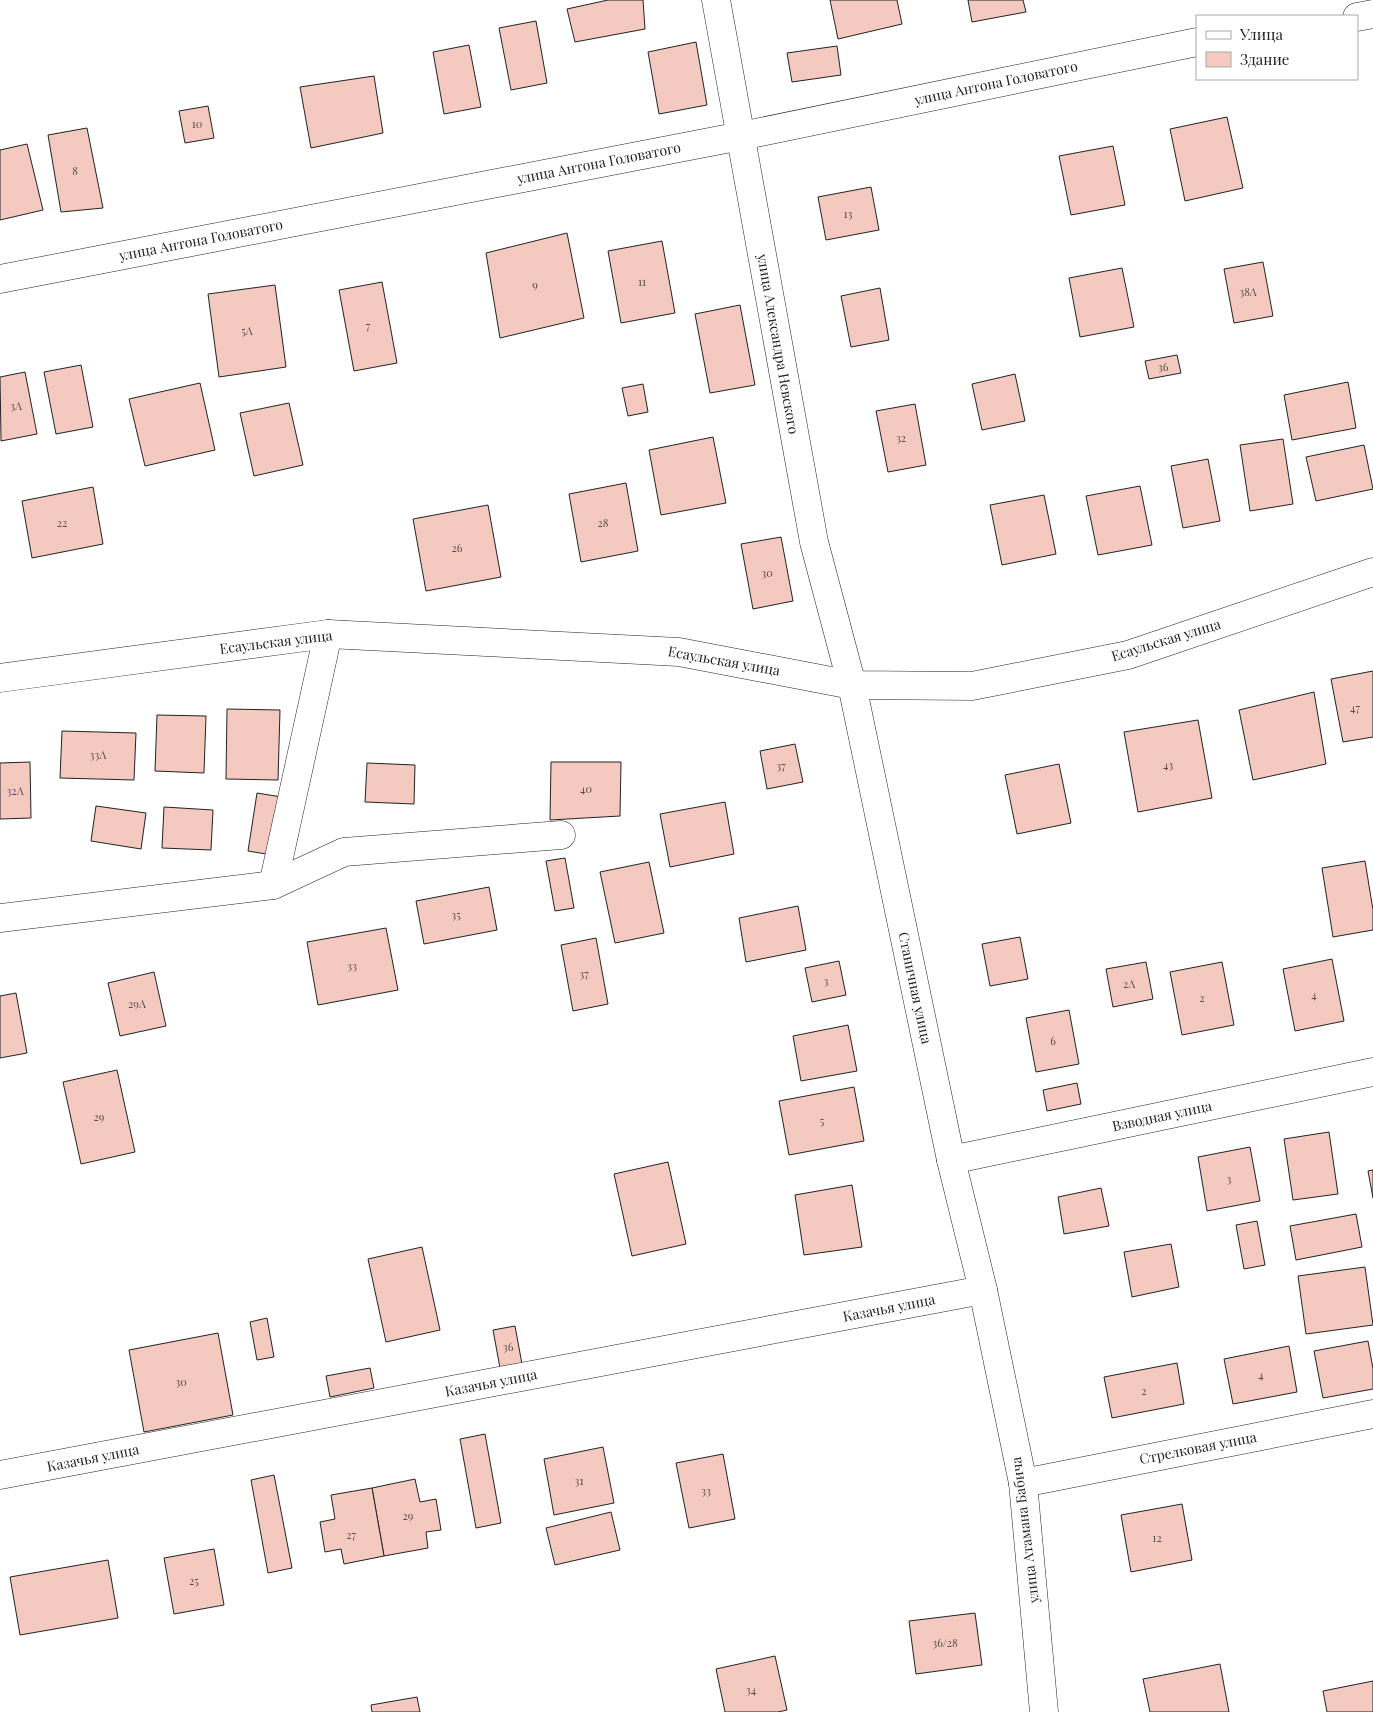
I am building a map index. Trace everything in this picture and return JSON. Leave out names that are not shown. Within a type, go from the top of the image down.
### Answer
[{"type":"street","name":"улица Александра Невского","points":[[716,0],[814,542],[852,685]]},
{"type":"street","points":[[1358,16],[1373,14]]},
{"type":"street","name":"улица Антона Головатого","points":[[0,279],[741,136],[1196,42]]},
{"type":"street","name":"Есаульская улица","points":[[0,678],[328,634],[678,652],[852,685],[972,686],[1128,655],[1373,572]]},
{"type":"street","points":[[273,885],[328,634]]},
{"type":"street","name":"Станичная улица","points":[[852,685],[951,1160],[983,1290]]},
{"type":"street","points":[[0,918],[273,885],[344,852],[561,835]]},
{"type":"street","name":"Взводная улица","points":[[951,1160],[1373,1072]]},
{"type":"street","name":"Казачья улица","points":[[0,1475],[983,1290]]},
{"type":"street","name":"улица Атамана Бабича","points":[[983,1290],[1023,1483],[1044,1712]]},
{"type":"street","name":"Стрелковая улица","points":[[1023,1483],[1373,1414]]},
{"type":"building","points":[[608,0],[643,0],[645,29],[575,42],[567,9]]},
{"type":"building","points":[[830,0],[897,0],[902,24],[838,39]]},
{"type":"building","points":[[968,0],[1023,0],[1026,12],[972,22]]},
{"type":"building","points":[[536,21],[547,83],[511,90],[499,28]]},
{"type":"building","points":[[696,42],[707,105],[659,114],[648,52]]},
{"type":"building","points":[[469,45],[481,107],[444,114],[433,52]]},
{"type":"building","points":[[837,46],[841,75],[792,82],[787,53]]},
{"type":"building","points":[[374,76],[383,133],[311,148],[300,87]]},
{"type":"building","points":[[208,106],[214,138],[185,143],[179,111]]},
{"type":"building","points":[[1227,117],[1243,188],[1185,201],[1170,129]]},
{"type":"building","points":[[87,128],[103,208],[61,212],[48,135]]},
{"type":"building","points":[[27,144],[43,210],[0,220],[0,150]]},
{"type":"building","points":[[1113,146],[1125,205],[1071,215],[1059,156]]},
{"type":"building","points":[[871,187],[879,230],[826,240],[818,197]]},
{"type":"building","points":[[567,233],[584,318],[500,338],[486,253]]},
{"type":"building","points":[[662,241],[675,313],[621,323],[608,251]]},
{"type":"building","points":[[1263,262],[1273,316],[1234,323],[1224,269]]},
{"type":"building","points":[[1122,268],[1134,327],[1080,337],[1069,278]]},
{"type":"building","points":[[382,282],[397,363],[354,371],[339,290]]},
{"type":"building","points":[[275,285],[286,367],[219,377],[208,294]]},
{"type":"building","points":[[880,288],[889,340],[851,347],[841,296]]},
{"type":"building","points":[[740,305],[755,385],[710,393],[695,314]]},
{"type":"building","points":[[1177,355],[1181,373],[1149,379],[1145,361]]},
{"type":"building","points":[[81,365],[93,427],[56,434],[44,372]]},
{"type":"building","points":[[25,372],[37,434],[1,441],[0,377]]},
{"type":"building","points":[[1015,374],[1025,421],[982,430],[972,384]]},
{"type":"building","points":[[1348,382],[1356,428],[1292,440],[1284,395]]},
{"type":"building","points":[[200,383],[215,450],[145,466],[129,399]]},
{"type":"building","points":[[643,384],[648,412],[628,416],[622,388]]},
{"type":"building","points":[[289,403],[303,465],[254,476],[240,413]]},
{"type":"building","points":[[915,404],[926,465],[888,472],[876,411]]},
{"type":"building","points":[[713,437],[726,503],[661,515],[649,450]]},
{"type":"building","points":[[1283,439],[1293,504],[1250,511],[1240,445]]},
{"type":"building","points":[[1364,445],[1373,489],[1316,501],[1306,457]]},
{"type":"building","points":[[1208,459],[1220,521],[1183,528],[1171,466]]},
{"type":"building","points":[[626,483],[638,551],[581,562],[569,494]]},
{"type":"building","points":[[1140,486],[1152,545],[1098,555],[1086,496]]},
{"type":"building","points":[[93,487],[103,544],[32,558],[22,501]]},
{"type":"building","points":[[1044,495],[1056,554],[1002,565],[990,505]]},
{"type":"building","points":[[488,505],[501,577],[426,591],[413,519]]},
{"type":"building","points":[[781,537],[793,601],[753,609],[741,544]]},
{"type":"building","points":[[1373,671],[1373,737],[1343,742],[1331,679]]},
{"type":"building","points":[[1314,692],[1326,764],[1253,780],[1239,710]]},
{"type":"building","points":[[227,709],[280,710],[278,780],[226,779]]},
{"type":"building","points":[[157,715],[206,716],[204,773],[155,771]]},
{"type":"building","points":[[1198,720],[1212,798],[1138,812],[1124,732]]},
{"type":"building","points":[[62,731],[136,733],[134,780],[60,778]]},
{"type":"building","points":[[795,744],[803,782],[767,789],[760,751]]},
{"type":"building","points":[[30,762],[31,818],[0,819],[0,763]]},
{"type":"building","points":[[551,762],[621,762],[620,816],[550,820]]},
{"type":"building","points":[[367,763],[415,765],[414,804],[365,802]]},
{"type":"building","points":[[1059,764],[1071,823],[1017,834],[1005,775]]},
{"type":"building","points":[[257,793],[288,798],[278,856],[248,851]]},
{"type":"building","points":[[725,802],[734,854],[670,867],[660,814]]},
{"type":"building","points":[[96,806],[146,813],[141,849],[91,841]]},
{"type":"building","points":[[164,807],[213,810],[211,850],[162,848]]},
{"type":"building","points":[[565,858],[574,908],[555,911],[546,861]]},
{"type":"building","points":[[1365,861],[1373,910],[1373,930],[1333,937],[1322,868]]},
{"type":"building","points":[[649,862],[664,933],[615,943],[600,872]]},
{"type":"building","points":[[489,887],[497,930],[424,944],[416,901]]},
{"type":"building","points":[[798,906],[806,950],[746,962],[739,918]]},
{"type":"building","points":[[386,928],[398,990],[318,1005],[307,942]]},
{"type":"building","points":[[1020,937],[1028,979],[990,986],[982,944]]},
{"type":"building","points":[[596,938],[608,1004],[573,1011],[561,945]]},
{"type":"building","points":[[1332,959],[1344,1021],[1295,1031],[1283,969]]},
{"type":"building","points":[[839,961],[846,995],[812,1002],[805,968]]},
{"type":"building","points":[[1146,962],[1153,999],[1113,1007],[1106,969]]},
{"type":"building","points":[[1222,962],[1234,1025],[1182,1035],[1170,972]]},
{"type":"building","points":[[154,972],[166,1026],[120,1036],[108,983]]},
{"type":"building","points":[[16,993],[27,1053],[0,1058],[0,996]]},
{"type":"building","points":[[1069,1010],[1079,1064],[1036,1072],[1026,1018]]},
{"type":"building","points":[[848,1025],[857,1071],[801,1081],[793,1036]]},
{"type":"building","points":[[117,1070],[135,1152],[81,1164],[63,1082]]},
{"type":"building","points":[[1077,1083],[1081,1104],[1047,1111],[1043,1090]]},
{"type":"building","points":[[854,1087],[864,1141],[789,1155],[779,1101]]},
{"type":"building","points":[[1329,1132],[1338,1194],[1293,1200],[1284,1139]]},
{"type":"building","points":[[1250,1147],[1260,1201],[1207,1211],[1198,1157]]},
{"type":"building","points":[[668,1162],[686,1244],[632,1256],[614,1174]]},
{"type":"building","points":[[1373,1170],[1373,1198],[1368,1171]]},
{"type":"building","points":[[852,1185],[862,1247],[804,1255],[795,1195]]},
{"type":"building","points":[[1101,1188],[1109,1226],[1064,1234],[1058,1197]]},
{"type":"building","points":[[1356,1214],[1362,1247],[1296,1260],[1290,1226]]},
{"type":"building","points":[[1257,1221],[1265,1265],[1244,1269],[1236,1225]]},
{"type":"building","points":[[1171,1244],[1179,1287],[1132,1297],[1124,1252]]},
{"type":"building","points":[[422,1247],[440,1330],[386,1342],[368,1259]]},
{"type":"building","points":[[1365,1267],[1373,1325],[1306,1334],[1298,1276]]},
{"type":"building","points":[[267,1318],[274,1357],[257,1360],[250,1322]]},
{"type":"building","points":[[515,1326],[522,1364],[500,1368],[493,1330]]},
{"type":"building","points":[[218,1333],[233,1415],[144,1432],[129,1350]]},
{"type":"building","points":[[1368,1341],[1373,1369],[1373,1389],[1323,1398],[1314,1351]]},
{"type":"building","points":[[1289,1346],[1297,1392],[1233,1404],[1224,1359]]},
{"type":"building","points":[[1177,1363],[1184,1404],[1112,1418],[1104,1377]]},
{"type":"building","points":[[370,1368],[374,1388],[330,1397],[326,1376]]},
{"type":"building","points":[[485,1434],[501,1523],[476,1528],[460,1439]]},
{"type":"building","points":[[603,1447],[614,1503],[554,1515],[544,1459]]},
{"type":"building","points":[[723,1454],[735,1519],[689,1528],[676,1463]]},
{"type":"building","points":[[274,1475],[292,1568],[268,1573],[251,1480]]},
{"type":"building","points":[[415,1479],[420,1502],[436,1499],[441,1530],[426,1532],[428,1548],[384,1556],[372,1488]]},
{"type":"building","points":[[372,1488],[384,1556],[344,1564],[341,1549],[325,1552],[320,1522],[335,1519],[331,1495]]},
{"type":"building","points":[[1182,1504],[1192,1560],[1131,1572],[1121,1515]]},
{"type":"building","points":[[611,1512],[620,1550],[555,1565],[546,1528]]},
{"type":"building","points":[[214,1549],[224,1605],[174,1614],[164,1558]]},
{"type":"building","points":[[108,1560],[118,1618],[20,1635],[10,1577]]},
{"type":"building","points":[[975,1613],[982,1665],[916,1674],[909,1621]]},
{"type":"building","points":[[775,1656],[787,1710],[778,1712],[725,1712],[716,1669]]},
{"type":"building","points":[[1220,1664],[1229,1712],[1150,1712],[1143,1679]]},
{"type":"building","points":[[1373,1681],[1373,1712],[1327,1712],[1323,1691]]},
{"type":"building","points":[[417,1697],[420,1712],[372,1712],[371,1705]]}]
